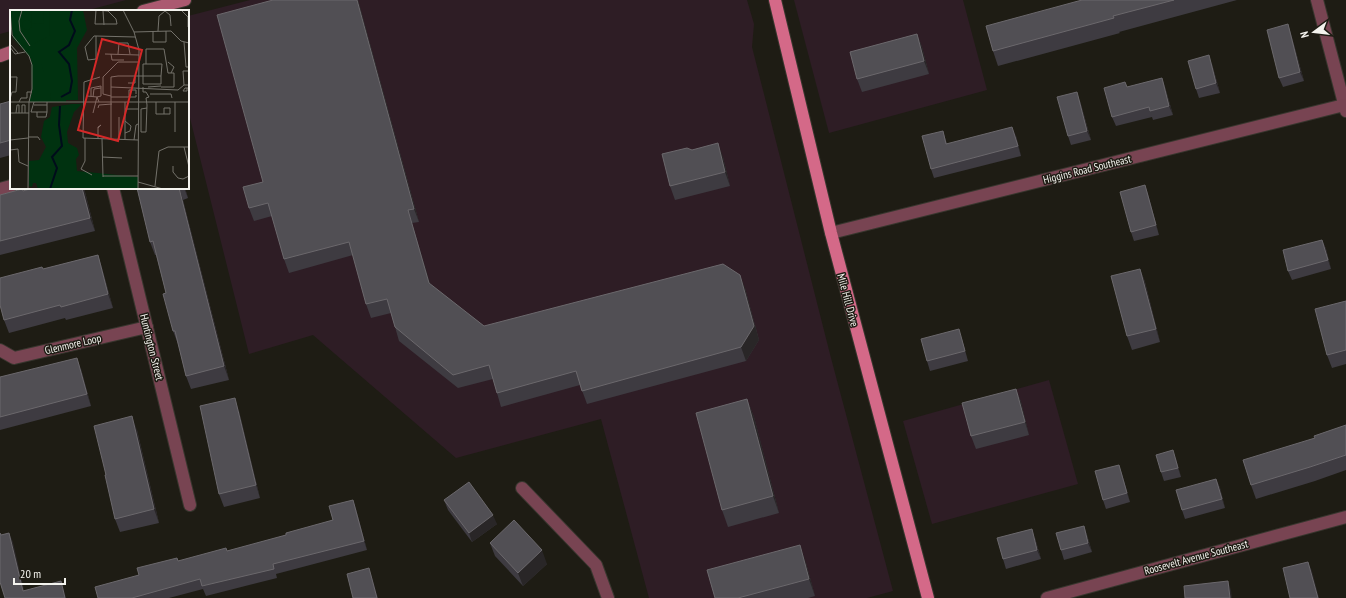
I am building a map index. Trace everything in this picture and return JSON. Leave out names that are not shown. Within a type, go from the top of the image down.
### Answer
[{"type":"main road","points":[[147,10],[185,0]]},
{"type":"main road","name":"Mile Hill Drive","points":[[775,0],[831,233],[928,598]]},
{"type":"main road","points":[[0,56],[10,52]]},
{"type":"street","points":[[1317,0],[1345,108]]},
{"type":"street","name":"Higgins Road Southeast","points":[[831,233],[1345,108]]},
{"type":"street","points":[[0,189],[10,186]]},
{"type":"street","name":"Huntington Street","points":[[113,189],[190,505]]},
{"type":"street","name":"Glenmore Loop","points":[[0,350],[14,358],[147,327]]},
{"type":"street","points":[[522,488],[596,565],[608,598]]},
{"type":"street","name":"Roosevelt Avenue Southeast","points":[[1047,598],[1346,516]]},
{"type":"shaded area","points":[[0,0],[126,0],[89,10],[10,10],[10,31],[0,34]]},
{"type":"shaded area","points":[[250,0],[747,0],[754,24],[752,47],[831,358],[893,591],[867,598],[649,598],[601,419],[456,458],[313,335],[249,354],[189,114],[189,16]]},
{"type":"shaded area","points":[[794,0],[963,0],[987,90],[829,133]]},
{"type":"shaded area","points":[[1049,380],[1078,484],[932,524],[903,421]]},
{"type":"building","points":[[273,0],[357,0],[414,209],[408,210],[429,283],[484,326],[723,264],[740,275],[754,326],[741,347],[582,391],[576,371],[497,393],[489,365],[453,375],[395,327],[387,299],[366,304],[349,242],[284,259],[268,203],[249,208],[243,187],[263,182],[217,15]]},
{"type":"building","points":[[1082,0],[1174,0],[993,51],[986,26]]},
{"type":"building","points":[[1288,24],[1300,72],[1279,78],[1267,30]]},
{"type":"building","points":[[917,34],[924,61],[857,79],[850,52]]},
{"type":"building","points":[[1209,55],[1216,83],[1196,89],[1188,61]]},
{"type":"building","points":[[1162,78],[1169,106],[1150,111],[1149,107],[1112,117],[1104,88],[1125,82],[1127,87]]},
{"type":"building","points":[[1077,92],[1087,131],[1068,136],[1057,97]]},
{"type":"building","points":[[10,101],[10,140],[0,143],[0,104]]},
{"type":"building","points":[[1012,127],[1018,146],[931,169],[922,136],[943,131],[946,144]]},
{"type":"building","points":[[718,143],[725,172],[670,186],[662,154],[687,148],[692,150]]},
{"type":"building","points":[[1145,185],[1156,225],[1131,232],[1120,192]]},
{"type":"building","points":[[22,189],[23,191],[30,189],[82,189],[90,218],[0,241],[0,195]]},
{"type":"building","points":[[137,189],[179,189],[224,366],[186,376],[175,331],[173,331],[163,294],[166,293],[153,241],[150,242]]},
{"type":"building","points":[[1322,240],[1328,260],[1288,271],[1283,250]]},
{"type":"building","points":[[98,255],[108,294],[61,307],[60,305],[4,320],[0,305],[0,278]]},
{"type":"building","points":[[1140,269],[1156,329],[1127,336],[1111,276]]},
{"type":"building","points":[[1346,301],[1346,350],[1327,355],[1315,309]]},
{"type":"building","points":[[959,329],[965,351],[927,361],[921,339]]},
{"type":"building","points":[[77,358],[87,394],[0,417],[0,377]]},
{"type":"building","points":[[1016,389],[1025,422],[971,436],[962,403]]},
{"type":"building","points":[[235,398],[256,485],[219,494],[200,406]]},
{"type":"building","points":[[747,399],[773,496],[722,510],[696,413]]},
{"type":"building","points":[[132,416],[154,509],[115,519],[94,426]]},
{"type":"building","points":[[1346,425],[1346,455],[1251,485],[1243,460],[1315,438],[1314,436]]},
{"type":"building","points":[[1173,450],[1178,468],[1161,472],[1156,455]]},
{"type":"building","points":[[1119,465],[1127,493],[1103,500],[1095,471]]},
{"type":"building","points":[[1216,479],[1222,499],[1182,510],[1176,490]]},
{"type":"building","points":[[469,482],[493,515],[469,533],[444,500]]},
{"type":"building","points":[[353,500],[364,541],[273,564],[274,569],[202,586],[200,579],[132,598],[98,598],[95,587],[139,575],[137,568],[177,558],[178,561],[226,548],[227,551],[286,535],[286,533],[333,520],[329,506]]},
{"type":"building","points":[[514,520],[542,550],[518,573],[490,543]]},
{"type":"building","points":[[1084,526],[1088,543],[1061,550],[1056,533]]},
{"type":"building","points":[[1032,529],[1037,550],[1003,559],[997,538]]},
{"type":"building","points":[[0,533],[1,535],[9,533],[23,591],[61,581],[65,598],[5,598],[0,582]]},
{"type":"building","points":[[800,545],[809,579],[738,598],[715,598],[707,570]]},
{"type":"building","points":[[1308,562],[1318,598],[1290,598],[1283,568]]},
{"type":"building","points":[[369,568],[377,598],[353,598],[347,574]]},
{"type":"building","points":[[1228,581],[1230,598],[1185,598],[1184,586]]}]
